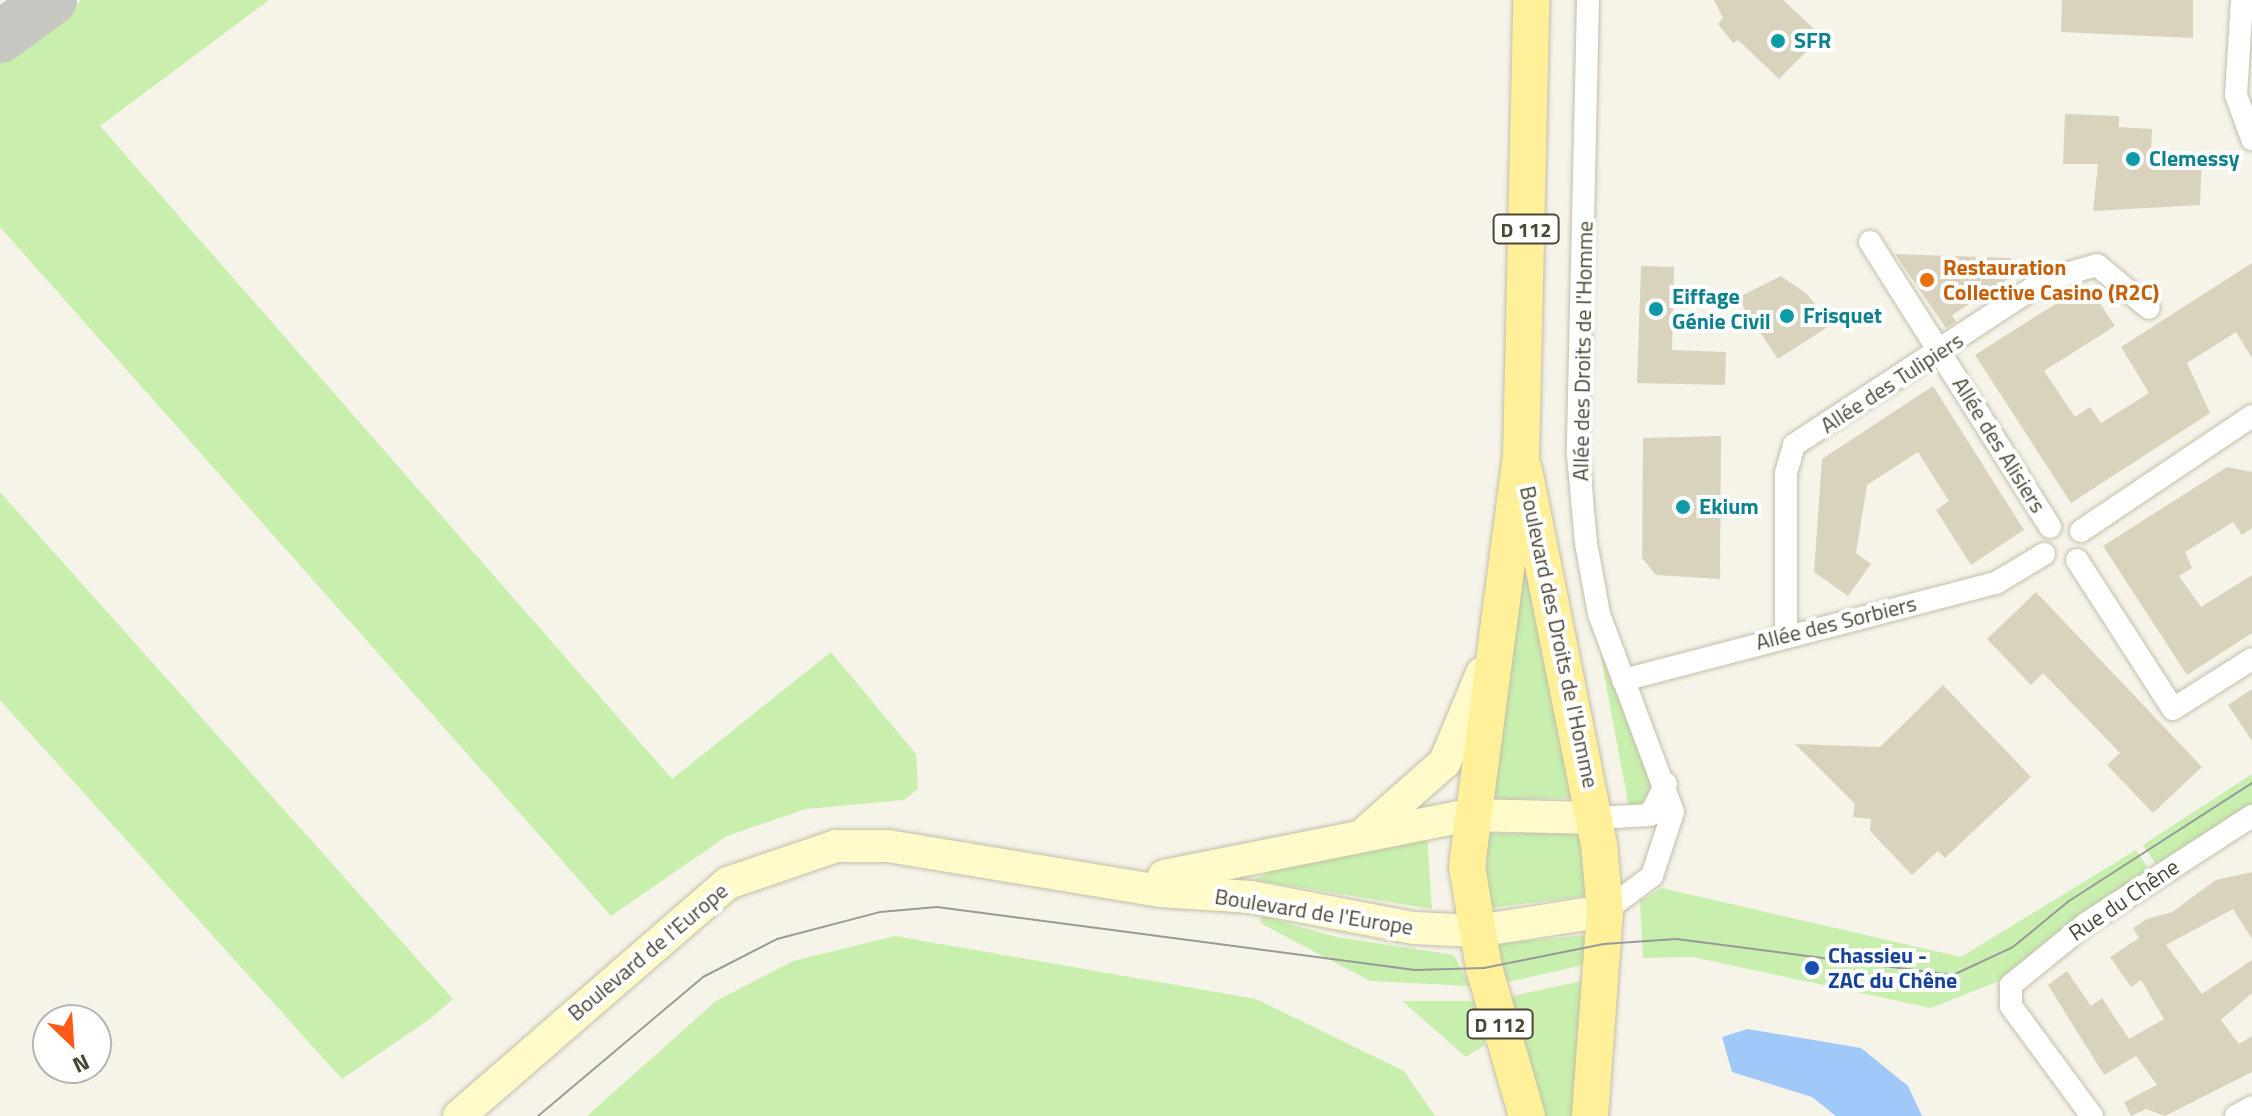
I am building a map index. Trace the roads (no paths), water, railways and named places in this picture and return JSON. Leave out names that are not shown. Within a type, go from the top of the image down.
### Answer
[{"type":"main road","name":"Boulevard des Droits de l'Homme","points":[[1477,931],[1469,815],[1521,457],[1531,0]]},
{"type":"main road","name":"Boulevard des Droits de l'Homme","points":[[1521,457],[1596,818],[1605,911],[1590,1116]]},
{"type":"main road","name":"D 112","points":[[1477,931],[1527,1116]]},
{"type":"street","name":"Allée des Droits de l'Homme","points":[[1588,0],[1578,454],[1599,614],[1666,784],[1673,812],[1663,859],[1605,911]]},
{"type":"street","points":[[2242,0],[2236,95],[2252,139]]},
{"type":"street","name":"Allée des Alisiers","points":[[1870,242],[1943,353],[2050,527]]},
{"type":"street","name":"Allée des Tulipiers","points":[[1786,634],[1786,473],[1794,445],[1943,353],[2045,280],[2097,265],[2149,308]]},
{"type":"street","points":[[2252,416],[2081,531],[2077,560],[2173,709],[2252,659]]},
{"type":"street","points":[[2077,560],[2063,566],[2044,554],[2050,527],[2067,522],[2081,531]]},
{"type":"street","name":"Allée des Sorbiers","points":[[1623,680],[1786,634],[1996,583],[2044,554]]},
{"type":"street","name":"Boulevard de l'Europe","points":[[1357,838],[1413,798],[1445,762],[1492,643]]},
{"type":"street","points":[[1596,818],[1650,815],[1666,784]]},
{"type":"street","name":"Boulevard de l'Europe","points":[[1057,870],[1173,877],[1469,815],[1596,818]]},
{"type":"street","name":"Rue du Chêne","points":[[2092,1116],[2007,996],[2020,973],[2087,923],[2252,816]]},
{"type":"street","name":"Boulevard de l'Europe","points":[[459,1116],[698,904],[792,855],[888,846],[1414,928],[1477,931],[1605,911]]},
{"type":"street","points":[[2236,1116],[2252,1107]]},
{"type":"water","points":[[1748,1029],[1861,1048],[1908,1086],[1922,1116],[1836,1116],[1812,1097],[1732,1072],[1722,1037]]},
{"type":"tram line","points":[[538,1116],[703,977],[777,939],[880,912],[937,907],[1415,970],[1484,968],[1604,944],[1676,939],[1953,975],[2013,947],[2069,901],[2252,783]]},
{"type":"place","name":"SFR","points":[[1778,41]]},
{"type":"place","name":"Clemessy","points":[[2133,159]]},
{"type":"place","name":"Restauration Collective Casino (R2C)","points":[[1927,280]]},
{"type":"place","name":"Eiffage Génie Civil","points":[[1656,309]]},
{"type":"place","name":"Frisquet","points":[[1787,316]]},
{"type":"place","name":"Ekium","points":[[1683,507]]},
{"type":"place","name":"Chassieu - ZAC du Chêne","points":[[1812,968]]}]
